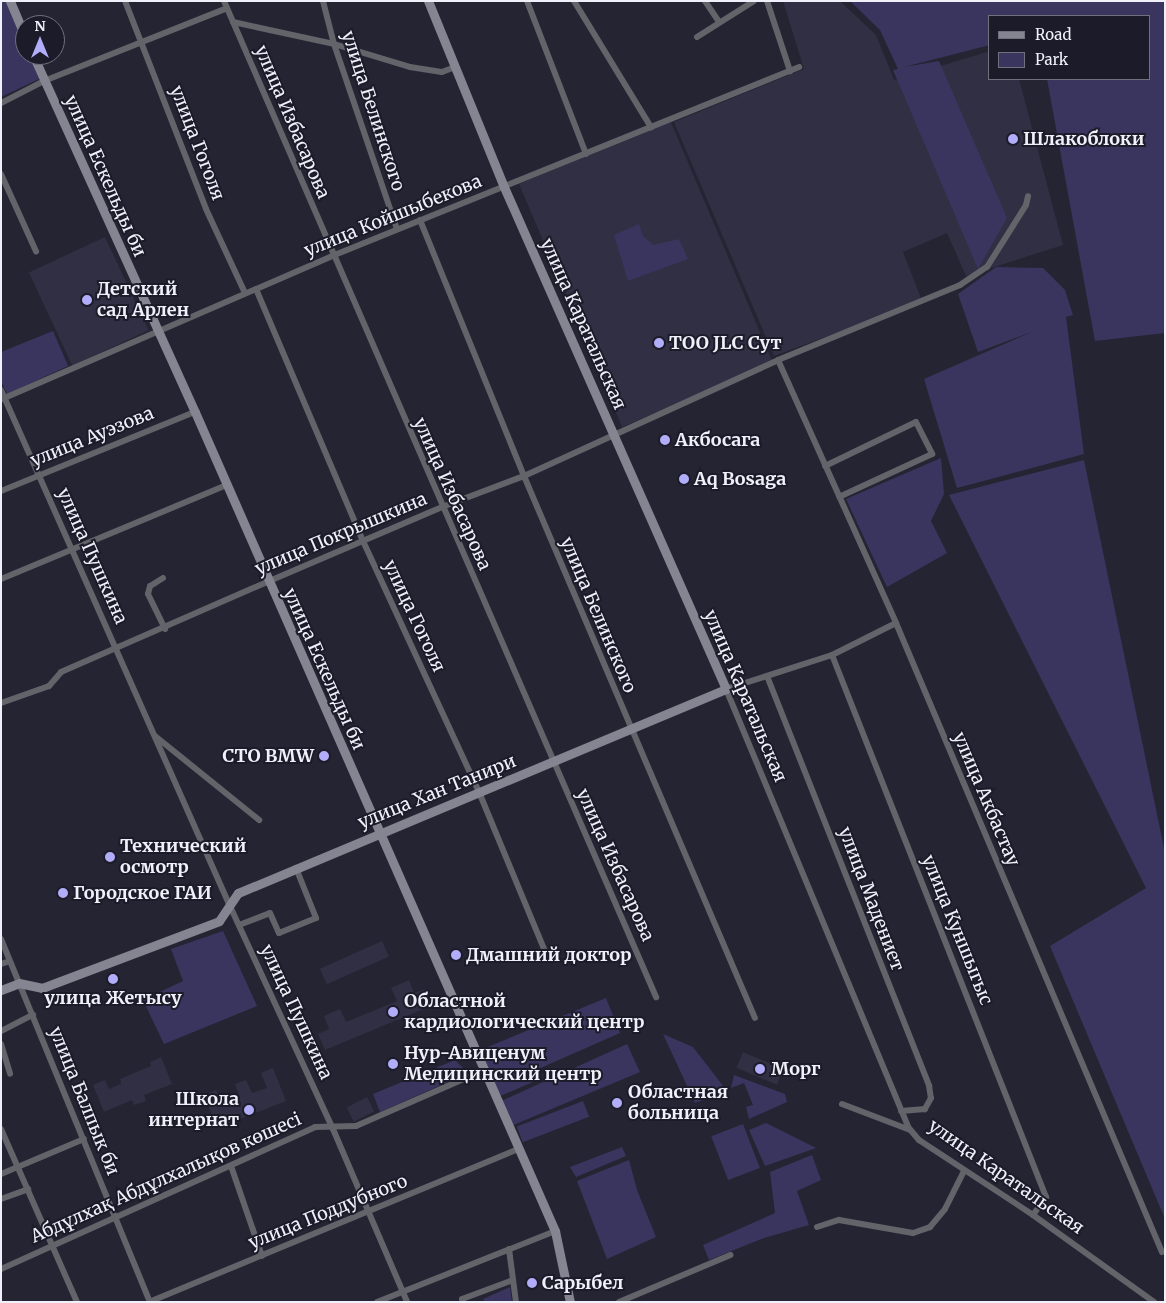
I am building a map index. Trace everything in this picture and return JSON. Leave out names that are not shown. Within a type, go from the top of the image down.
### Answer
[{"type":"street","points":[[10,1],[16,15]]},
{"type":"street","name":"улица Гоголя","points":[[125,1],[142,40],[206,209],[245,294]]},
{"type":"street","name":"улица Белинского","points":[[323,1],[334,44],[397,230]]},
{"type":"street","name":"улица Каратальская","points":[[428,1],[504,187],[726,689],[910,1130],[919,1140],[1033,1215],[1154,1302]]},
{"type":"street","points":[[527,1],[586,154]]},
{"type":"street","points":[[574,1],[651,127]]},
{"type":"street","points":[[705,1],[718,22]]},
{"type":"street","points":[[697,36],[754,1]]},
{"type":"street","points":[[766,1],[790,71]]},
{"type":"street","points":[[1,103],[44,81],[225,4]]},
{"type":"street","name":"улица Избасарова","points":[[225,4],[332,256],[656,997]]},
{"type":"street","points":[[233,22],[334,44],[410,67],[442,72],[455,68]]},
{"type":"street","name":"улица Ескельды би","points":[[37,65],[195,412],[268,582],[555,1231],[570,1302]]},
{"type":"street","name":"улица Койшыбекова","points":[[3,399],[332,256],[799,67]]},
{"type":"street","points":[[1,174],[36,251]]},
{"type":"street","name":"улица Покрышкина","points":[[1,703],[48,686],[61,672],[117,650],[442,507],[524,476],[778,360],[960,285],[987,267],[1026,205],[1028,196]]},
{"type":"street","name":"улица Белинского","points":[[420,220],[630,729],[755,1018]]},
{"type":"street","name":"улица Гоголя","points":[[256,289],[363,541],[479,792],[547,956]]},
{"type":"street","name":"улица Акбастау","points":[[778,360],[896,623],[1162,1252]]},
{"type":"street","name":"улица Пушкина","points":[[1,390],[3,399],[73,549],[229,904],[333,1128],[368,1213],[408,1302]]},
{"type":"street","name":"улица Ауэзова","points":[[1,491],[195,412]]},
{"type":"street","points":[[825,466],[916,422],[932,454],[839,497]]},
{"type":"street","points":[[1,579],[227,485]]},
{"type":"street","points":[[163,578],[150,586],[148,594],[165,629]]},
{"type":"street","name":"улица Хан Танири","points":[[19,983],[42,988],[219,921],[238,893],[726,689],[832,655],[896,623]]},
{"type":"street","name":"улица Куншыгыс","points":[[832,655],[1046,1197],[1033,1215]]},
{"type":"street","name":"улица Мадениет","points":[[767,676],[929,1086],[931,1098],[925,1109],[901,1111]]},
{"type":"street","name":"улица Пушкина","points":[[154,735],[260,820]]},
{"type":"street","points":[[239,925],[270,912],[279,932],[316,918],[296,868]]},
{"type":"street","name":"улица Балпык би","points":[[1,939],[150,1302]]},
{"type":"street","points":[[1,964],[10,961]]},
{"type":"street","points":[[1,990],[19,983]]},
{"type":"street","points":[[1,1031],[33,1015]]},
{"type":"street","points":[[1,1044],[10,1074]]},
{"type":"street","name":"Абдұлхақ Абдұлхалықов көшесі","points":[[1,1269],[315,1127],[356,1126],[484,1070]]},
{"type":"street","points":[[842,1104],[910,1130]]},
{"type":"street","points":[[1,1129],[77,1302]]},
{"type":"street","points":[[1,1174],[84,1139]]},
{"type":"street","name":"улица Поддубного","points":[[150,1302],[368,1213],[518,1148]]},
{"type":"street","points":[[231,1166],[262,1256]]},
{"type":"street","points":[[817,1227],[839,1220],[913,1233],[930,1227],[945,1209],[964,1171]]},
{"type":"street","points":[[1,1198],[28,1189]]},
{"type":"street","points":[[377,1302],[555,1231]]},
{"type":"street","points":[[509,1249],[516,1302]]},
{"type":"street","points":[[620,1302],[730,1255]]},
{"type":"street","points":[[463,1302],[462,1299],[513,1280]]},
{"type":"shaded area","points":[[783,1],[840,1],[876,35],[894,80],[988,52],[988,80],[1019,80],[1063,245],[966,276],[947,233],[903,252],[922,301],[774,356],[674,122],[804,69]]},
{"type":"shaded area","name":"ТОО JLC Сут","points":[[670,120],[773,363],[622,427],[519,184]]},
{"type":"shaded area","name":"Детский сад Арлен","points":[[105,237],[149,330],[72,366],[29,272]]},
{"type":"shaded area","points":[[382,941],[389,957],[327,984],[320,969]]},
{"type":"shaded area","name":"Областной кардиологический центр","points":[[409,980],[414,993],[426,989],[433,1005],[325,1050],[318,1034],[329,1029],[324,1016],[340,1009],[346,1022],[397,1001],[391,988]]},
{"type":"shaded area","points":[[743,1052],[784,1069],[777,1085],[736,1068]]},
{"type":"shaded area","points":[[161,1057],[172,1084],[144,1095],[146,1101],[134,1105],[132,1100],[104,1112],[93,1085],[105,1080],[109,1089],[121,1084],[120,1079],[151,1066],[150,1062]]},
{"type":"shaded area","points":[[273,1068],[286,1101],[217,1128],[204,1095],[216,1090],[223,1105],[240,1098],[235,1084],[246,1080],[252,1093],[267,1088],[261,1073]]},
{"type":"shaded area","points":[[367,1097],[374,1111],[354,1122],[347,1107]]},
{"type":"green space","points":[[1,1],[7,1],[15,21],[15,65],[33,65],[39,79],[1,97]]},
{"type":"green space","points":[[850,1],[1165,1],[1165,333],[1095,341],[1047,80],[1151,80],[1151,15],[988,15],[988,46],[904,67],[939,61],[1007,218],[978,269],[893,70],[898,69],[880,30]]},
{"type":"green space","points":[[639,224],[643,236],[653,245],[679,239],[688,259],[628,281],[614,235]]},
{"type":"green space","points":[[996,267],[1043,268],[1065,290],[1073,315],[1066,317],[1084,454],[957,488],[924,379],[1034,331],[978,352],[958,294]]},
{"type":"green space","points":[[53,331],[68,366],[7,394],[1,381],[1,352]]},
{"type":"green space","points":[[941,458],[944,494],[931,521],[947,553],[887,587],[846,499]]},
{"type":"green space","points":[[1084,460],[1165,853],[1165,1219],[1050,946],[1146,888],[949,495]]},
{"type":"green space","points":[[223,931],[257,1006],[164,1044],[143,1000],[183,981],[171,949]]},
{"type":"green space","points":[[606,998],[620,1033],[536,1070],[540,1079],[498,1097],[478,1051]]},
{"type":"green space","points":[[663,1034],[693,1047],[727,1091],[695,1103]]},
{"type":"green space","points":[[627,1044],[640,1072],[511,1126],[499,1102]]},
{"type":"green space","points":[[455,1060],[468,1073],[380,1112],[373,1094]]},
{"type":"green space","points":[[734,1075],[785,1094],[787,1102],[749,1119],[746,1107],[753,1105],[744,1083],[731,1088]]},
{"type":"green space","points":[[583,1101],[589,1117],[523,1142],[517,1126]]},
{"type":"green space","points":[[766,1123],[816,1148],[765,1166],[749,1130]]},
{"type":"green space","points":[[743,1124],[760,1168],[728,1180],[711,1136]]},
{"type":"green space","points":[[622,1147],[626,1156],[576,1177],[570,1167]]},
{"type":"green space","points":[[812,1155],[821,1180],[797,1191],[809,1225],[764,1238],[709,1260],[703,1245],[775,1213],[770,1172]]},
{"type":"green space","points":[[629,1160],[637,1190],[656,1237],[607,1259],[577,1181]]},
{"type":"green space","points":[[510,1287],[512,1302],[485,1302],[483,1299]]},
{"type":"place","name":"Шлакоблоки","points":[[1013,139]]},
{"type":"place","name":"Детский сад Арлен","points":[[87,300]]},
{"type":"place","name":"ТОО JLC Сут","points":[[659,343]]},
{"type":"place","name":"Акбосага","points":[[665,440]]},
{"type":"place","name":"Aq Bosaga","points":[[684,479]]},
{"type":"place","name":"СТО BMW","points":[[324,756]]},
{"type":"place","name":"Технический осмотр","points":[[110,857]]},
{"type":"place","name":"Городское ГАИ","points":[[63,893]]},
{"type":"place","name":"Дмашний доктор","points":[[456,955]]},
{"type":"place","name":"улица Жетысу","points":[[113,979]]},
{"type":"place","name":"Областной кардиологический центр","points":[[393,1012]]},
{"type":"place","name":"Нур-Авиценум Медицинский центр","points":[[393,1064]]},
{"type":"place","name":"Морг","points":[[760,1069]]},
{"type":"place","name":"Областная больница","points":[[617,1103]]},
{"type":"place","name":"Школа интернат","points":[[249,1110]]},
{"type":"place","name":"Сарыбел","points":[[532,1283]]}]
